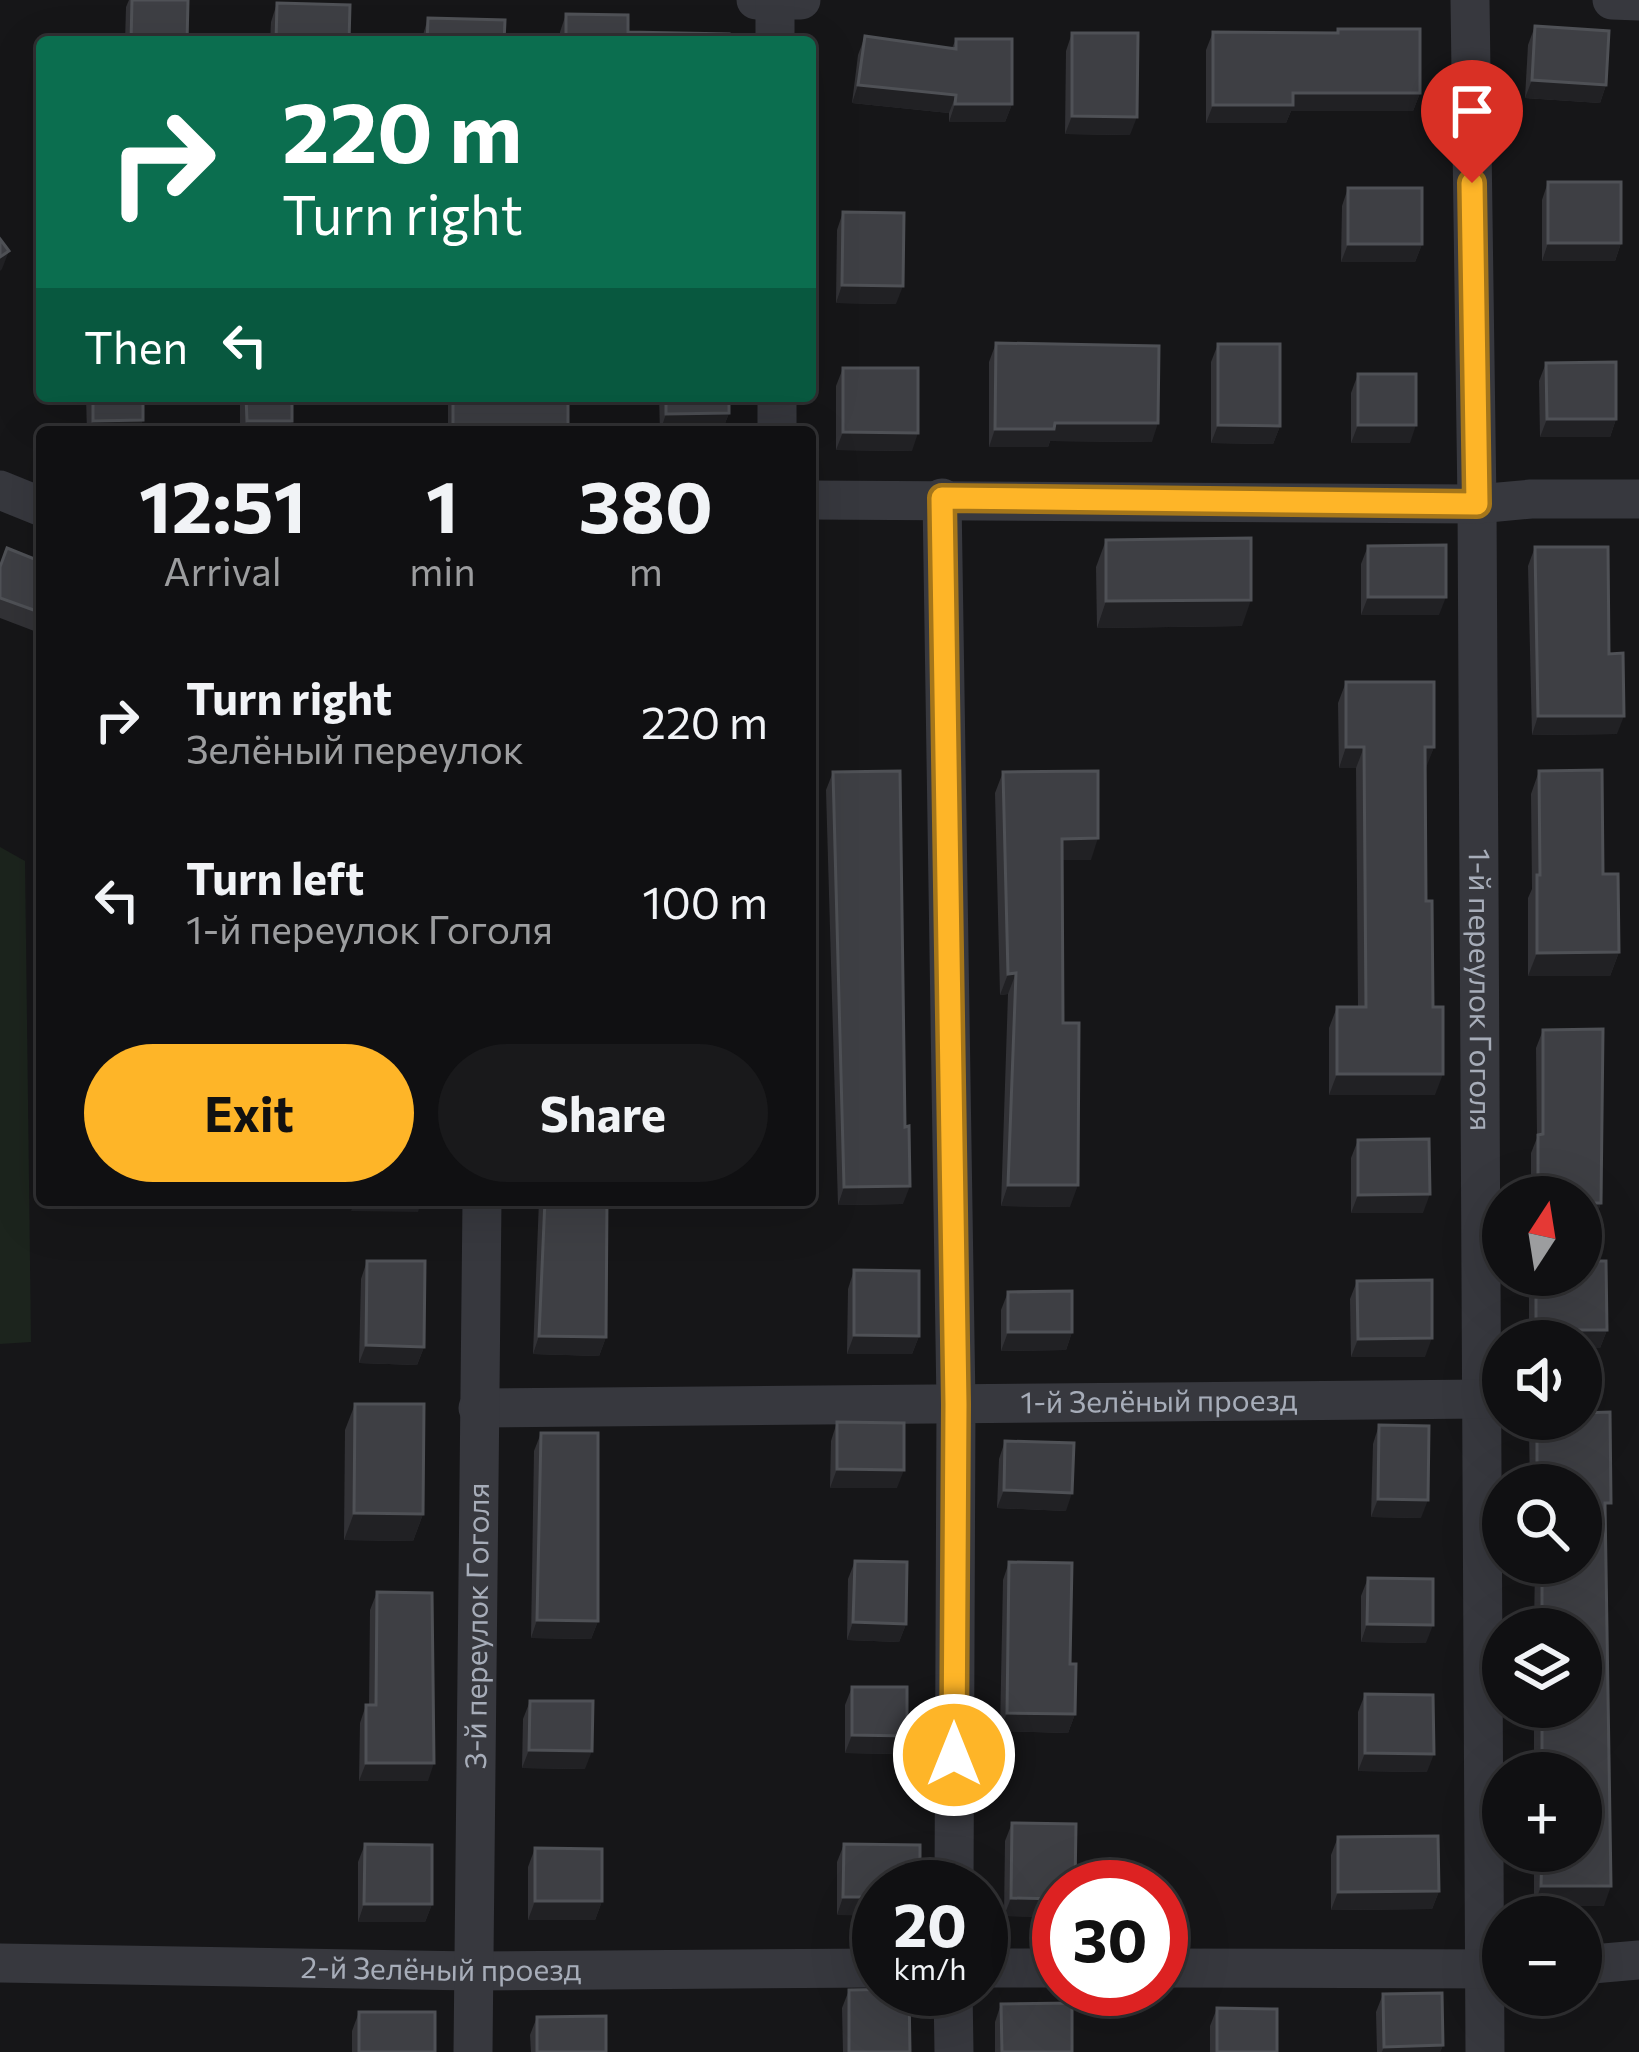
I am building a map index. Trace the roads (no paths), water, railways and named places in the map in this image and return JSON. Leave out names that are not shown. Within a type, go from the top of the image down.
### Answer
[{"type":"street","points":[[756,0],[801,0]]},
{"type":"street","name":"1-й переулок Гоголя","points":[[1470,0],[1482,1320]]},
{"type":"street","points":[[1612,0],[1639,1]]},
{"type":"street","points":[[775,1],[776,36]]},
{"type":"street","points":[[0,490],[36,505]]},
{"type":"street","points":[[942,498],[956,1404],[954,1860]]},
{"type":"street","points":[[816,500],[1477,504],[1639,499]]},
{"type":"street","name":"3-й переулок Гоголя","points":[[473,2052],[482,1206]]},
{"type":"street","name":"1-й Зелёный проезд","points":[[478,1408],[1482,1399]]},
{"type":"street","name":"1-й переулок Гоголя","points":[[1484,1440],[1492,1896]]},
{"type":"street","points":[[1602,1963],[1639,1960]]},
{"type":"street","name":"2-й Зелёный проезд","points":[[0,1963],[472,1971],[852,1968]]},
{"type":"street","points":[[1188,1968],[1482,1969]]},
{"type":"street","points":[[953,2016],[954,2052]]},
{"type":"street","name":"1-й переулок Гоголя","points":[[1485,2052],[1488,2016]]}]
